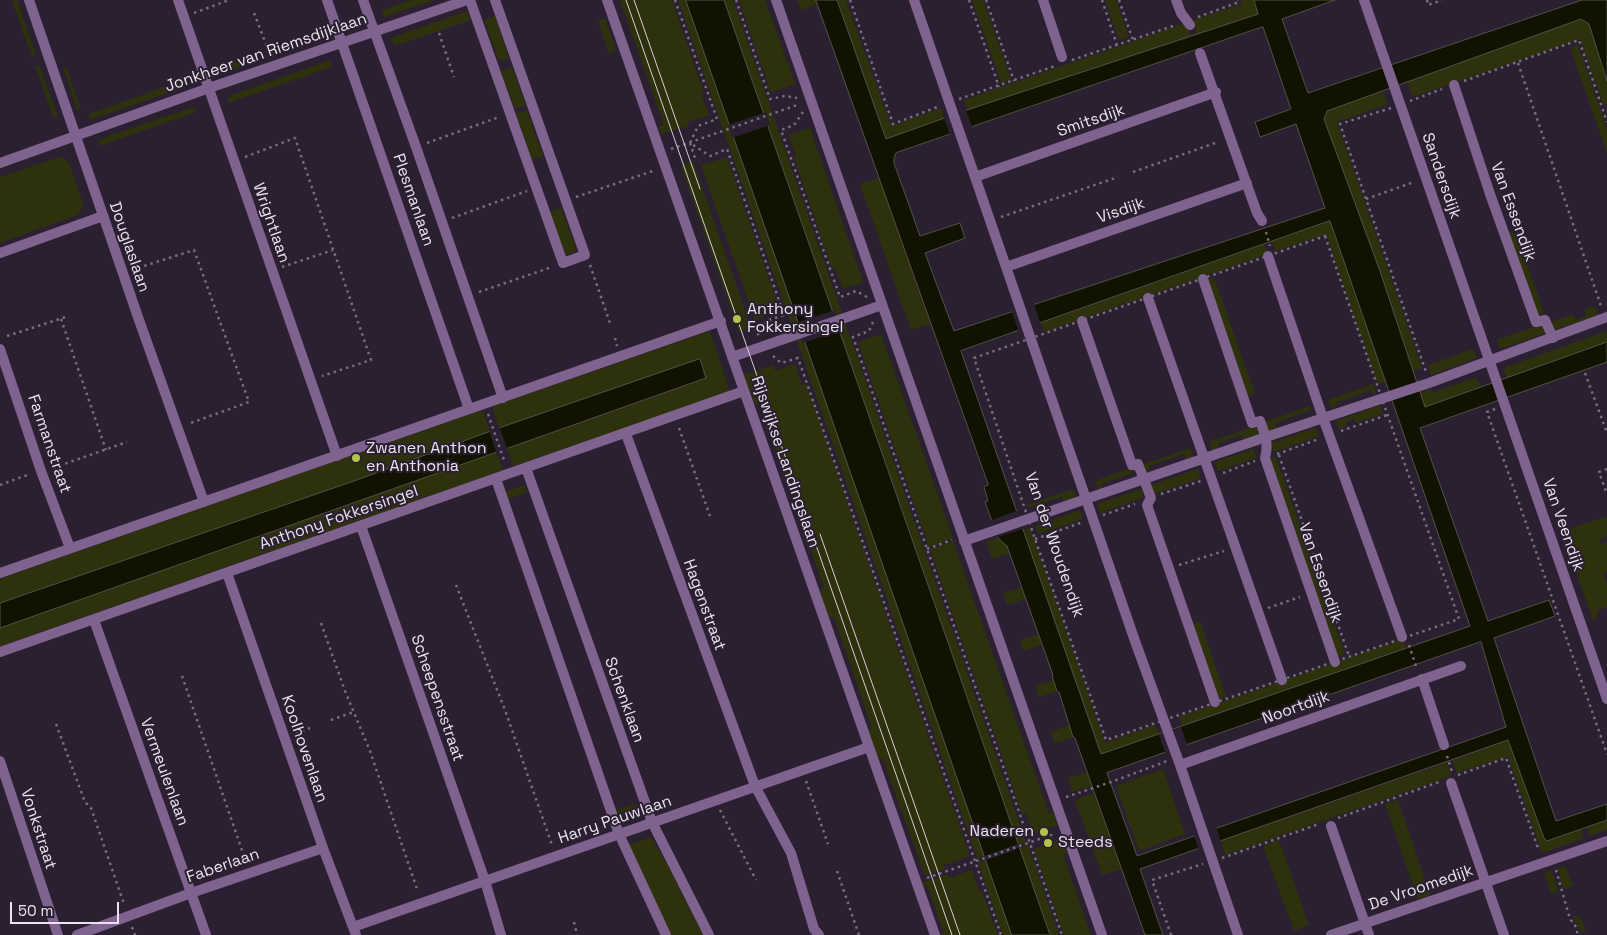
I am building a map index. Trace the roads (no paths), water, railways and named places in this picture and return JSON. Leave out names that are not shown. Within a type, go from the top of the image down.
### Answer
[{"type":"street","name":"Douglaslaan","points":[[29,0],[204,502]]},
{"type":"street","name":"Wrightlaan","points":[[178,0],[337,456]]},
{"type":"street","name":"Plesmanlaan","points":[[327,0],[469,409]]},
{"type":"street","name":"Plesmanlaan","points":[[363,0],[503,398]]},
{"type":"street","name":"Jonkheer van Riemsdijklaan","points":[[0,163],[209,88],[468,0],[511,113],[563,263],[585,255],[495,0]]},
{"type":"street","name":"Rijswijkse Landingslaan","points":[[608,0],[935,935]]},
{"type":"street","points":[[776,0],[1102,935]]},
{"type":"street","points":[[914,0],[1238,935]]},
{"type":"street","points":[[1043,0],[1061,62]]},
{"type":"street","points":[[1176,0],[1181,13],[1189,23]]},
{"type":"street","name":"Sandersdijk","points":[[1364,0],[1489,362]]},
{"type":"street","points":[[1200,53],[1216,92],[1257,213],[1262,221]]},
{"type":"street","name":"Van Essendijk","points":[[1454,84],[1490,194],[1536,322],[1545,320],[1552,338]]},
{"type":"street","name":"Smitsdijk","points":[[975,177],[1216,92]]},
{"type":"street","name":"Visdijk","points":[[1006,267],[1247,183]]},
{"type":"street","points":[[0,253],[103,216]]},
{"type":"street","points":[[1270,254],[1323,418],[1405,640]]},
{"type":"street","points":[[1203,279],[1252,423],[1260,421],[1266,437]]},
{"type":"street","points":[[1148,298],[1282,680]]},
{"type":"street","points":[[732,357],[882,305]]},
{"type":"street","points":[[963,539],[1027,520],[1489,362],[1606,317]]},
{"type":"street","points":[[0,573],[721,321]]},
{"type":"street","points":[[1082,321],[1132,465],[1138,464],[1151,498],[1147,505],[1215,702]]},
{"type":"street","name":"Farmanstraat","points":[[0,349],[41,471],[70,548]]},
{"type":"street","name":"Van Veendijk","points":[[1489,362],[1506,406],[1607,699]]},
{"type":"street","name":"Anthony Fokkersingel","points":[[0,652],[626,434],[744,391]]},
{"type":"street","name":"Hagenstraat","points":[[626,434],[755,786]]},
{"type":"street","name":"Van Essendijk","points":[[1266,437],[1268,449],[1265,458],[1335,662]]},
{"type":"street","name":"Schenklaan","points":[[526,468],[652,822],[708,935]]},
{"type":"street","points":[[496,479],[619,834],[666,935]]},
{"type":"street","name":"Scheepensstraat","points":[[361,526],[485,881]]},
{"type":"street","name":"Koolhovenlaan","points":[[227,572],[323,848],[354,931]]},
{"type":"street","name":"Vermeulenlaan","points":[[94,620],[206,935]]},
{"type":"street","name":"Noortdijk","points":[[1178,758],[1420,676],[1461,666]]},
{"type":"street","points":[[1420,676],[1444,745]]},
{"type":"street","name":"Harry Pauwlaan","points":[[354,931],[422,903],[870,747]]},
{"type":"street","name":"Vonkstraat","points":[[0,761],[58,935]]},
{"type":"street","name":"De Vroomedijk","points":[[1450,780],[1504,935]]},
{"type":"street","points":[[755,786],[791,853],[814,929],[819,935]]},
{"type":"street","name":"De Vroomedijk","points":[[1327,824],[1369,935]]},
{"type":"street","name":"De Vroomedijk","points":[[1331,935],[1607,841]]},
{"type":"street","name":"Faberlaan","points":[[78,935],[191,893],[323,848]]},
{"type":"street","points":[[485,881],[501,935]]},
{"type":"tram line","points":[[626,0],[952,935]]},
{"type":"tram line","points":[[634,0],[700,189]]},
{"type":"tram line","points":[[820,534],[960,935]]},
{"type":"place","name":"Anthony Fokkersingel","points":[[737,319]]},
{"type":"place","name":"Zwanen Anthon en Anthonia","points":[[356,458]]},
{"type":"place","name":"Naderen","points":[[1044,832]]},
{"type":"place","name":"Steeds","points":[[1048,843]]}]
